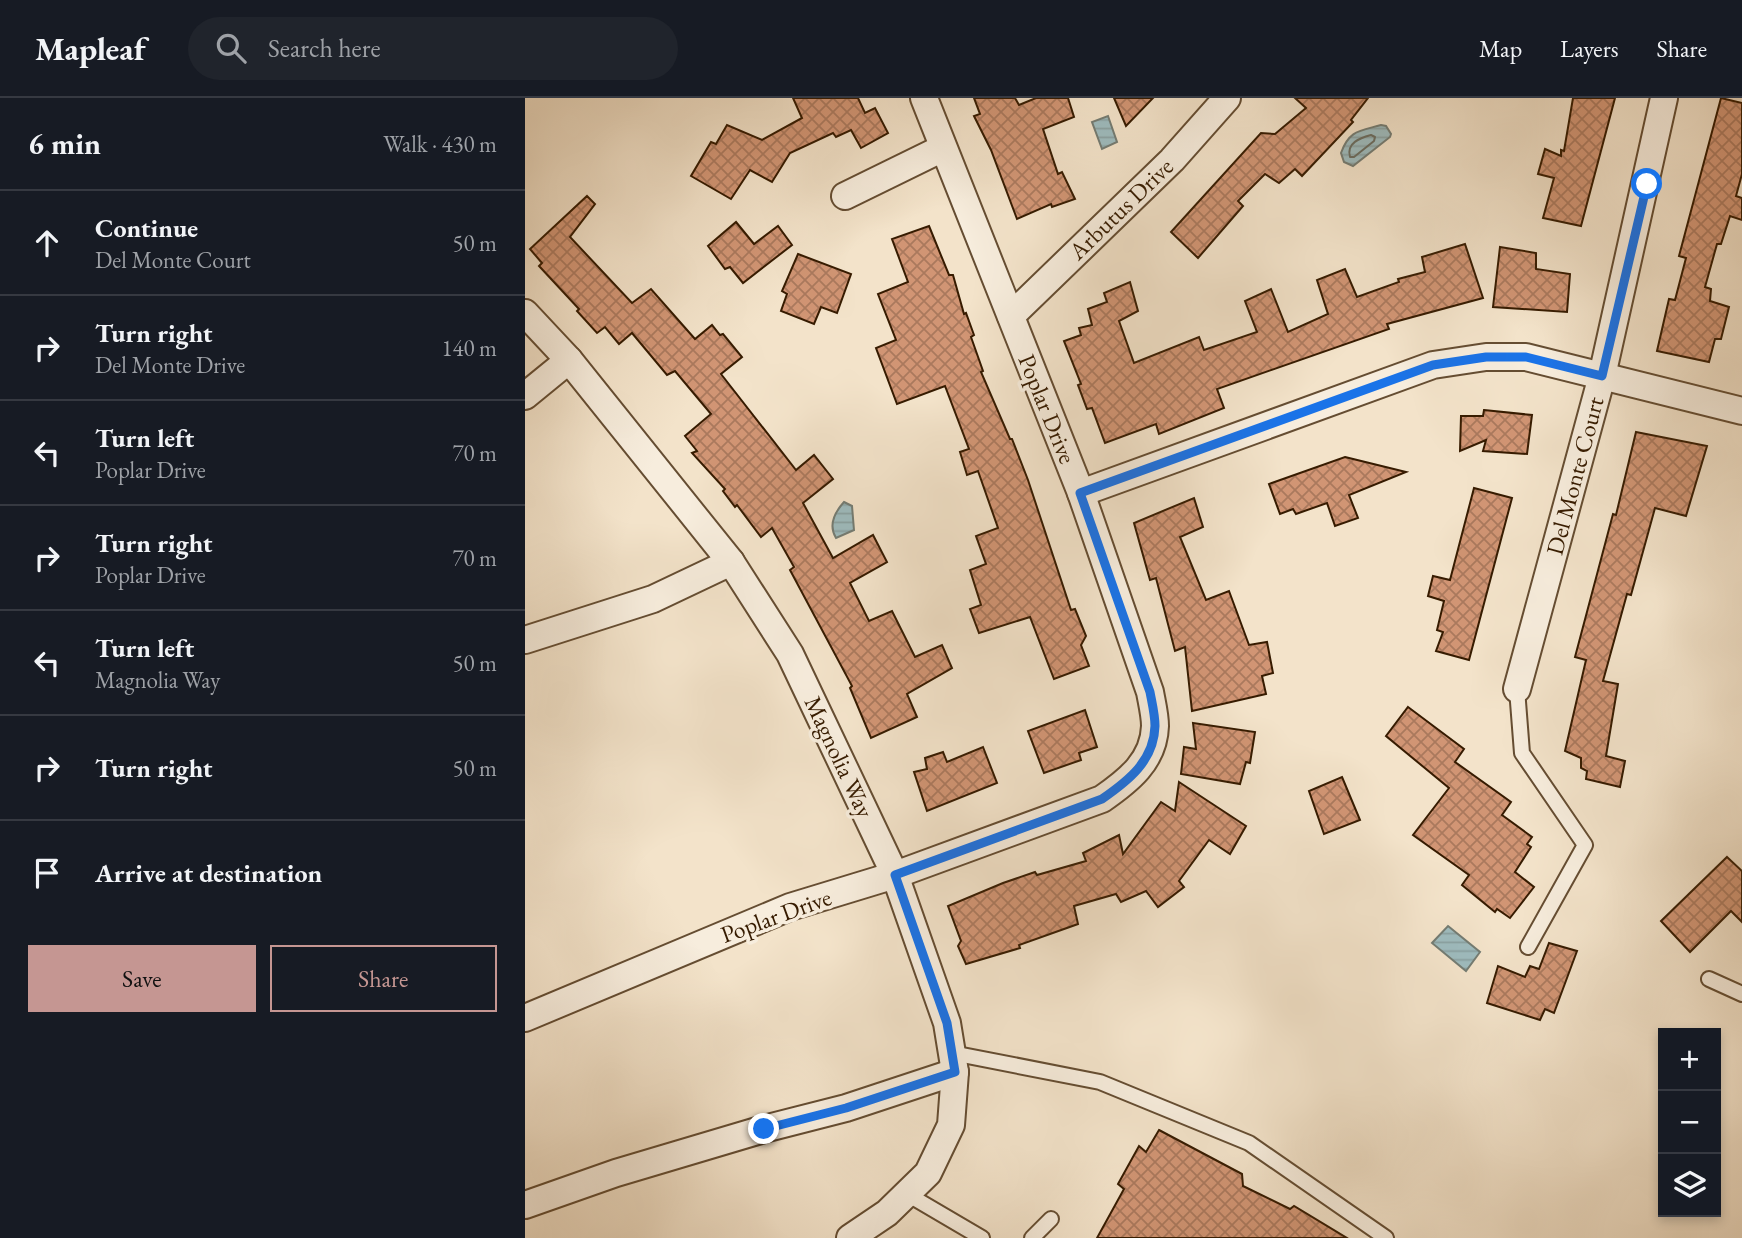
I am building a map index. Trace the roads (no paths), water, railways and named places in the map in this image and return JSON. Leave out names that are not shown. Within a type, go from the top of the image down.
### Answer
[{"type":"street","name":"Poplar Drive","points":[[525,1018],[790,907],[895,875],[1102,799],[1128,781],[1149,756],[1155,726],[1150,692],[1080,493],[924,98]]},
{"type":"street","name":"Arbutus Drive","points":[[1011,316],[1172,160],[1227,98]]},
{"type":"street","name":"Del Monte Court","points":[[1517,689],[1602,376],[1647,184],[1664,98]]},
{"type":"street","points":[[845,196],[943,148]]},
{"type":"street","name":"Magnolia Way","points":[[525,313],[569,360],[731,562],[790,654],[895,875],[947,1023],[954,1062],[951,1125],[927,1174],[887,1213],[850,1238]]},
{"type":"street","points":[[1080,493],[1433,365],[1486,357],[1526,357],[1742,411]]},
{"type":"street","points":[[525,396],[569,360]]},
{"type":"street","points":[[525,640],[653,599],[731,562]]},
{"type":"street","points":[[525,1205],[627,1170],[764,1129],[846,1108],[954,1062]]},
{"type":"lane","points":[[1517,689],[1523,753],[1585,845],[1528,947]]},
{"type":"lane","points":[[1709,979],[1742,994]]},
{"type":"lane","points":[[954,1062],[1100,1082],[1249,1143],[1385,1238]]},
{"type":"lane","points":[[907,1194],[982,1238]]},
{"type":"lane","points":[[1032,1238],[1051,1219]]},
{"type":"water","points":[[1108,116],[1117,142],[1102,149],[1092,122]]},
{"type":"water","points":[[1386,126],[1390,137],[1353,166],[1344,162],[1341,153],[1352,136],[1361,130]]},
{"type":"water","points":[[844,502],[852,506],[854,530],[836,538],[834,519]]},
{"type":"water","points":[[1448,926],[1480,952],[1466,971],[1432,943]]}]
